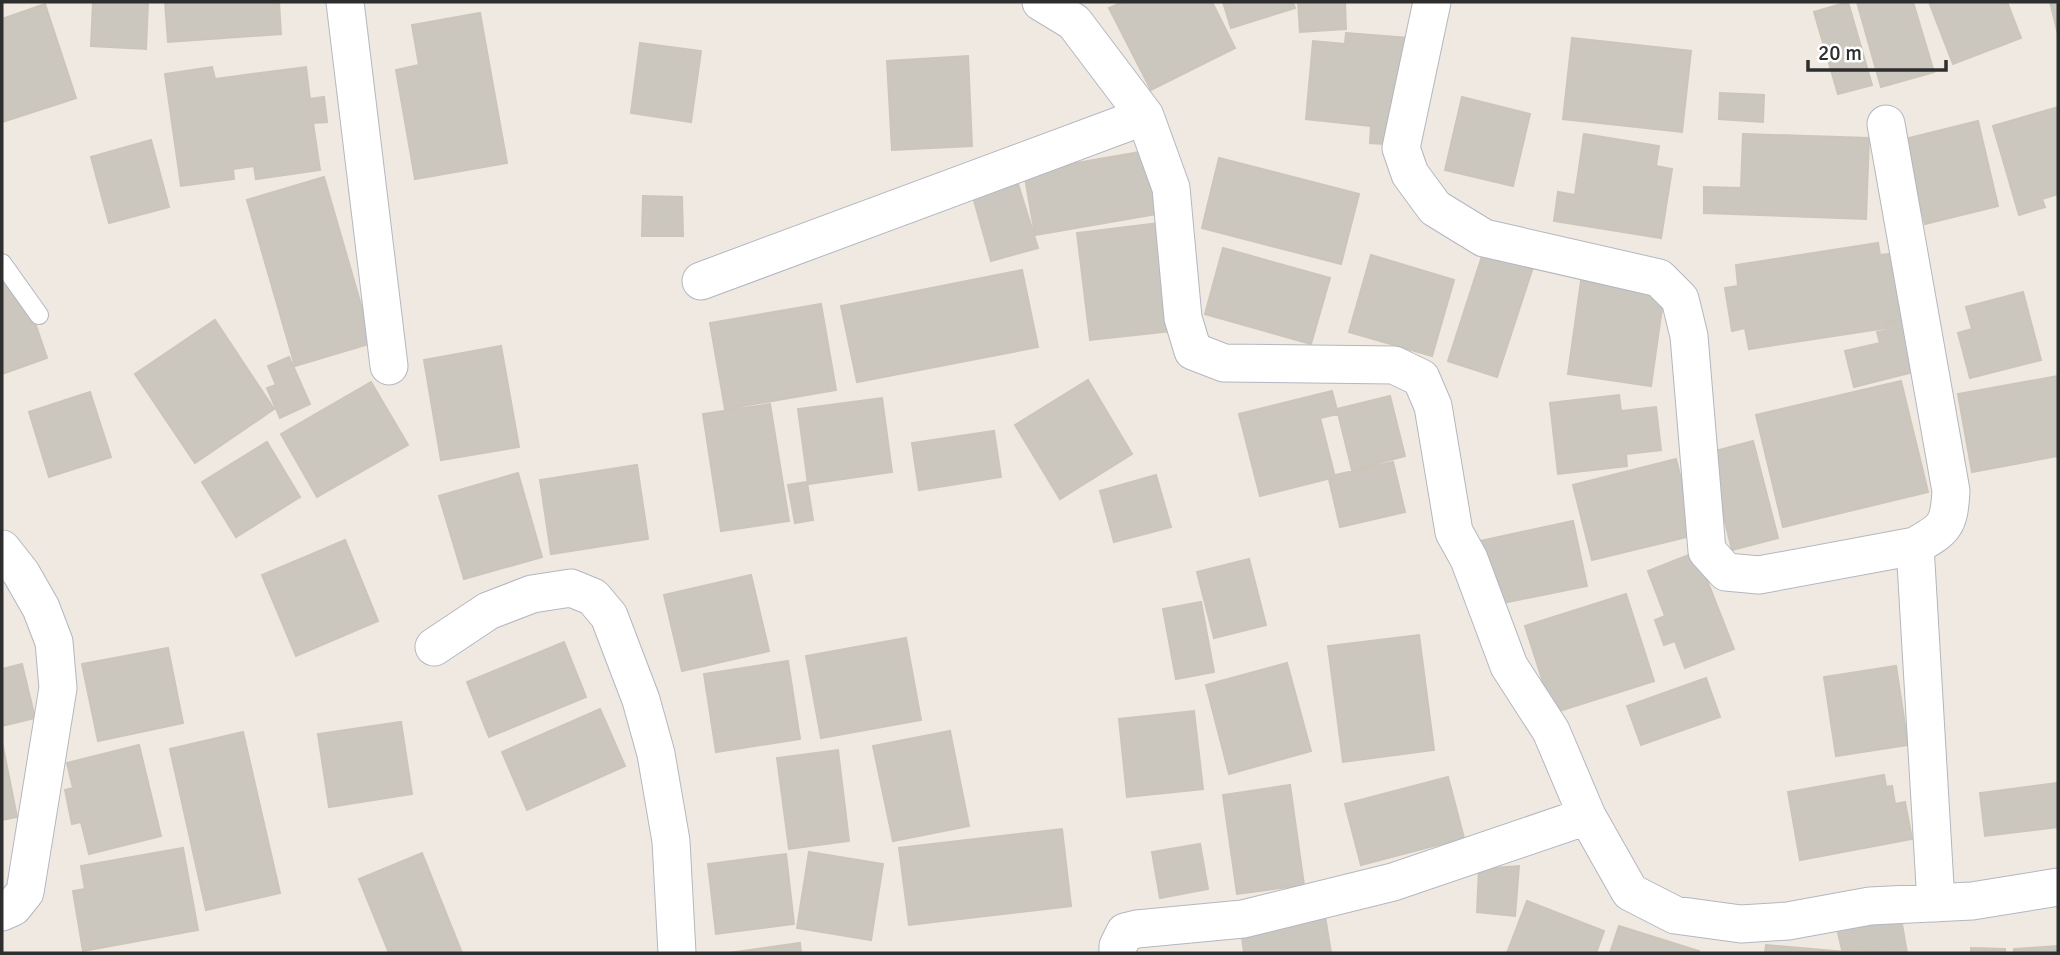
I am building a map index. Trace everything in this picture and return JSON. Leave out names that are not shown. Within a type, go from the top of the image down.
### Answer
[{"type":"street","points":[[345,2],[389,366]]},
{"type":"street","points":[[1041,2],[1074,22],[1145,116],[1171,188],[1184,318],[1192,351],[1224,363],[1394,365],[1421,379],[1433,406],[1454,532],[1469,559],[1509,666],[1550,731],[1587,816],[1630,892],[1675,915],[1739,939],[1788,921],[1870,906],[1972,901],[2058,887]]},
{"type":"street","points":[[1432,2],[1401,148],[1410,174],[1435,208],[1485,238],[1659,278],[1680,299],[1689,336],[1707,551],[1726,572],[1759,575],[1915,546],[1938,533],[1950,517],[1951,491],[1886,124]]},
{"type":"street","points":[[701,281],[1145,116]]},
{"type":"street","points":[[1915,546],[1936,903]]},
{"type":"street","points":[[2,549],[21,573],[41,608],[54,642],[58,688],[25,892],[13,907],[2,912]]},
{"type":"street","points":[[434,646],[488,611],[531,594],[571,588],[593,597],[609,616],[641,700],[656,754],[671,841],[677,953]]},
{"type":"street","points":[[1118,953],[1118,946],[1125,932],[1242,919],[1394,882],[1587,816]]},
{"type":"lane","points":[[2,263],[39,315]]},
{"type":"building","points":[[93,2],[148,2],[146,49],[91,46]]},
{"type":"building","points":[[165,2],[279,2],[281,34],[168,42]]},
{"type":"building","points":[[1123,2],[1212,2],[1235,48],[1151,90],[1109,8]]},
{"type":"building","points":[[1223,2],[1293,2],[1295,8],[1231,28]]},
{"type":"building","points":[[1298,2],[1345,2],[1346,29],[1300,32]]},
{"type":"building","points":[[1848,2],[1872,85],[1838,94],[1814,12]]},
{"type":"building","points":[[1857,2],[1913,2],[1934,72],[1881,87]]},
{"type":"building","points":[[1929,2],[2007,2],[2021,38],[1953,64]]},
{"type":"building","points":[[2050,2],[2058,2],[2058,34]]},
{"type":"building","points":[[45,4],[76,98],[2,122],[2,19]]},
{"type":"building","points":[[480,13],[507,163],[415,179],[396,70],[419,65],[412,25]]},
{"type":"building","points":[[1346,33],[1409,38],[1399,145],[1370,143],[1371,126],[1306,119],[1313,41],[1345,44]]},
{"type":"building","points":[[1572,38],[1691,51],[1682,132],[1563,119]]},
{"type":"building","points":[[640,43],[701,51],[691,122],[631,113]]},
{"type":"building","points":[[968,56],[972,146],[892,150],[887,61]]},
{"type":"building","points":[[212,67],[215,79],[306,67],[310,99],[324,97],[327,122],[313,123],[320,170],[256,179],[254,166],[233,169],[234,179],[181,186],[165,74]]},
{"type":"building","points":[[1720,93],[1764,95],[1763,122],[1719,119]]},
{"type":"building","points":[[1462,97],[1530,114],[1513,186],[1445,170]]},
{"type":"building","points":[[2058,107],[2058,194],[2042,199],[2045,207],[2019,215],[1993,126]]},
{"type":"building","points":[[1978,121],[1998,206],[1925,224],[1905,139]]},
{"type":"building","points":[[1584,134],[1659,146],[1656,166],[1672,169],[1661,238],[1554,221],[1558,192],[1575,195]]},
{"type":"building","points":[[1743,134],[1869,138],[1866,219],[1704,213],[1704,187],[1741,188]]},
{"type":"building","points":[[151,140],[169,207],[109,223],[91,157]]},
{"type":"building","points":[[1146,151],[1157,214],[1035,235],[1024,172]]},
{"type":"building","points":[[1219,158],[1359,194],[1341,264],[1202,228]]},
{"type":"building","points":[[324,177],[372,343],[295,366],[247,200]]},
{"type":"building","points":[[1018,184],[1038,248],[991,261],[973,197]]},
{"type":"building","points":[[643,196],[682,197],[683,236],[642,236]]},
{"type":"building","points":[[1158,223],[1171,331],[1090,340],[1077,233]]},
{"type":"building","points":[[1878,243],[1880,255],[1896,253],[1906,318],[1886,322],[1887,328],[1749,349],[1745,328],[1732,331],[1725,288],[1738,286],[1736,265]]},
{"type":"building","points":[[1485,247],[1534,264],[1497,377],[1448,361]]},
{"type":"building","points":[[1223,248],[1330,278],[1311,344],[1205,314]]},
{"type":"building","points":[[1371,255],[1454,280],[1432,356],[1349,332]]},
{"type":"building","points":[[16,267],[47,358],[2,374],[2,272]]},
{"type":"building","points":[[1022,270],[1038,347],[857,382],[841,306]]},
{"type":"building","points":[[1581,281],[1664,294],[1651,386],[1568,374]]},
{"type":"building","points":[[2023,292],[2041,360],[1970,378],[1958,333],[1972,329],[1966,307]]},
{"type":"building","points":[[821,304],[836,390],[725,409],[710,323]]},
{"type":"building","points":[[1904,319],[1917,371],[1854,387],[1845,351],[1880,343],[1877,332],[1888,330],[1887,324]]},
{"type":"building","points":[[215,320],[274,409],[195,463],[135,374]]},
{"type":"building","points":[[501,346],[519,447],[441,460],[424,360]]},
{"type":"building","points":[[289,357],[310,404],[280,418],[267,388],[276,385],[268,366]]},
{"type":"building","points":[[2058,376],[2058,456],[1972,472],[1958,394]]},
{"type":"building","points":[[1088,380],[1132,454],[1060,499],[1015,425]]},
{"type":"building","points":[[1901,381],[1928,492],[1783,527],[1756,415]]},
{"type":"building","points":[[371,382],[408,445],[317,497],[281,434]]},
{"type":"building","points":[[1332,391],[1338,414],[1320,418],[1335,477],[1260,496],[1239,414]]},
{"type":"building","points":[[90,392],[111,457],[49,477],[29,412]]},
{"type":"building","points":[[1619,395],[1621,411],[1656,407],[1661,450],[1626,454],[1627,466],[1558,474],[1550,403]]},
{"type":"building","points":[[1390,396],[1405,456],[1352,470],[1337,409]]},
{"type":"building","points":[[882,398],[892,472],[808,484],[798,409]]},
{"type":"building","points":[[770,404],[789,521],[721,531],[703,414]]},
{"type":"building","points":[[994,431],[1001,477],[919,490],[912,443]]},
{"type":"building","points":[[1753,441],[1778,538],[1732,550],[1708,453]]},
{"type":"building","points":[[267,442],[300,497],[236,537],[202,482]]},
{"type":"building","points":[[1676,459],[1695,535],[1592,560],[1573,485]]},
{"type":"building","points":[[1393,462],[1405,512],[1340,527],[1329,479],[1335,478],[1335,475]]},
{"type":"building","points":[[637,465],[648,539],[551,554],[540,480]]},
{"type":"building","points":[[518,473],[542,557],[464,579],[439,496]]},
{"type":"building","points":[[1156,475],[1171,527],[1114,542],[1100,491]]},
{"type":"building","points":[[807,482],[813,520],[795,523],[788,485]]},
{"type":"building","points":[[1573,521],[1587,586],[1493,605],[1480,541]]},
{"type":"building","points":[[345,540],[378,621],[296,656],[262,575]]},
{"type":"building","points":[[1696,552],[1734,649],[1685,668],[1675,641],[1664,645],[1655,620],[1665,616],[1648,571]]},
{"type":"building","points":[[1249,559],[1266,625],[1214,638],[1197,572]]},
{"type":"building","points":[[751,575],[769,651],[682,671],[664,595]]},
{"type":"building","points":[[1626,594],[1654,681],[1553,713],[1525,626]]},
{"type":"building","points":[[1201,602],[1214,672],[1176,679],[1163,609]]},
{"type":"building","points":[[1419,635],[1434,750],[1343,762],[1328,646]]},
{"type":"building","points":[[906,638],[921,720],[821,738],[806,656]]},
{"type":"building","points":[[564,642],[586,697],[489,737],[467,682]]},
{"type":"building","points":[[168,648],[183,723],[98,741],[82,664]]},
{"type":"building","points":[[788,661],[800,739],[716,752],[704,674]]},
{"type":"building","points":[[1287,663],[1311,751],[1229,774],[1206,685]]},
{"type":"building","points":[[22,664],[35,718],[2,726],[2,669]]},
{"type":"building","points":[[1896,666],[1908,745],[1836,756],[1824,677]]},
{"type":"building","points":[[1706,678],[1720,717],[1641,745],[1627,706]]},
{"type":"building","points":[[600,709],[625,766],[527,810],[502,752]]},
{"type":"building","points":[[1194,711],[1203,789],[1127,797],[1119,719]]},
{"type":"building","points":[[401,722],[412,794],[329,807],[318,734]]},
{"type":"building","points":[[950,731],[969,826],[893,841],[873,746]]},
{"type":"building","points":[[243,732],[280,893],[206,910],[170,749]]},
{"type":"building","points":[[2,742],[17,817],[2,820]]},
{"type":"building","points":[[139,745],[161,836],[89,854],[81,822],[72,824],[65,790],[73,788],[67,763]]},
{"type":"building","points":[[838,750],[849,841],[789,849],[777,758]]},
{"type":"building","points":[[1884,775],[1886,787],[1892,786],[1895,804],[1905,802],[1912,839],[1800,860],[1788,792]]},
{"type":"building","points":[[1448,777],[1464,838],[1361,865],[1345,804]]},
{"type":"building","points":[[2058,783],[2058,827],[1985,836],[1980,793]]},
{"type":"building","points":[[1290,785],[1304,885],[1237,894],[1223,795]]},
{"type":"building","points":[[1062,829],[1071,906],[909,925],[899,848]]},
{"type":"building","points":[[1200,844],[1208,889],[1160,898],[1152,852]]},
{"type":"building","points":[[183,848],[198,930],[83,951],[73,891],[85,889],[81,866]]},
{"type":"building","points":[[809,852],[883,864],[871,940],[797,928]]},
{"type":"building","points":[[422,853],[462,953],[389,953],[359,879]]},
{"type":"building","points":[[786,854],[794,924],[716,934],[708,864]]},
{"type":"building","points":[[1519,866],[1515,916],[1477,912],[1479,869]]},
{"type":"building","points":[[1527,901],[1604,931],[1596,953],[1507,953]]},
{"type":"building","points":[[1325,916],[1331,953],[1244,953],[1241,930]]},
{"type":"building","points":[[1836,924],[1902,924],[1907,953],[1842,950]]},
{"type":"building","points":[[1619,926],[1699,951],[1610,953]]},
{"type":"building","points":[[800,943],[801,953],[729,953]]},
{"type":"building","points":[[1766,945],[1858,953],[1765,953]]},
{"type":"building","points":[[2058,946],[2058,953],[2014,953],[2014,949]]},
{"type":"building","points":[[1971,948],[2005,949],[2005,953],[1971,953]]}]
